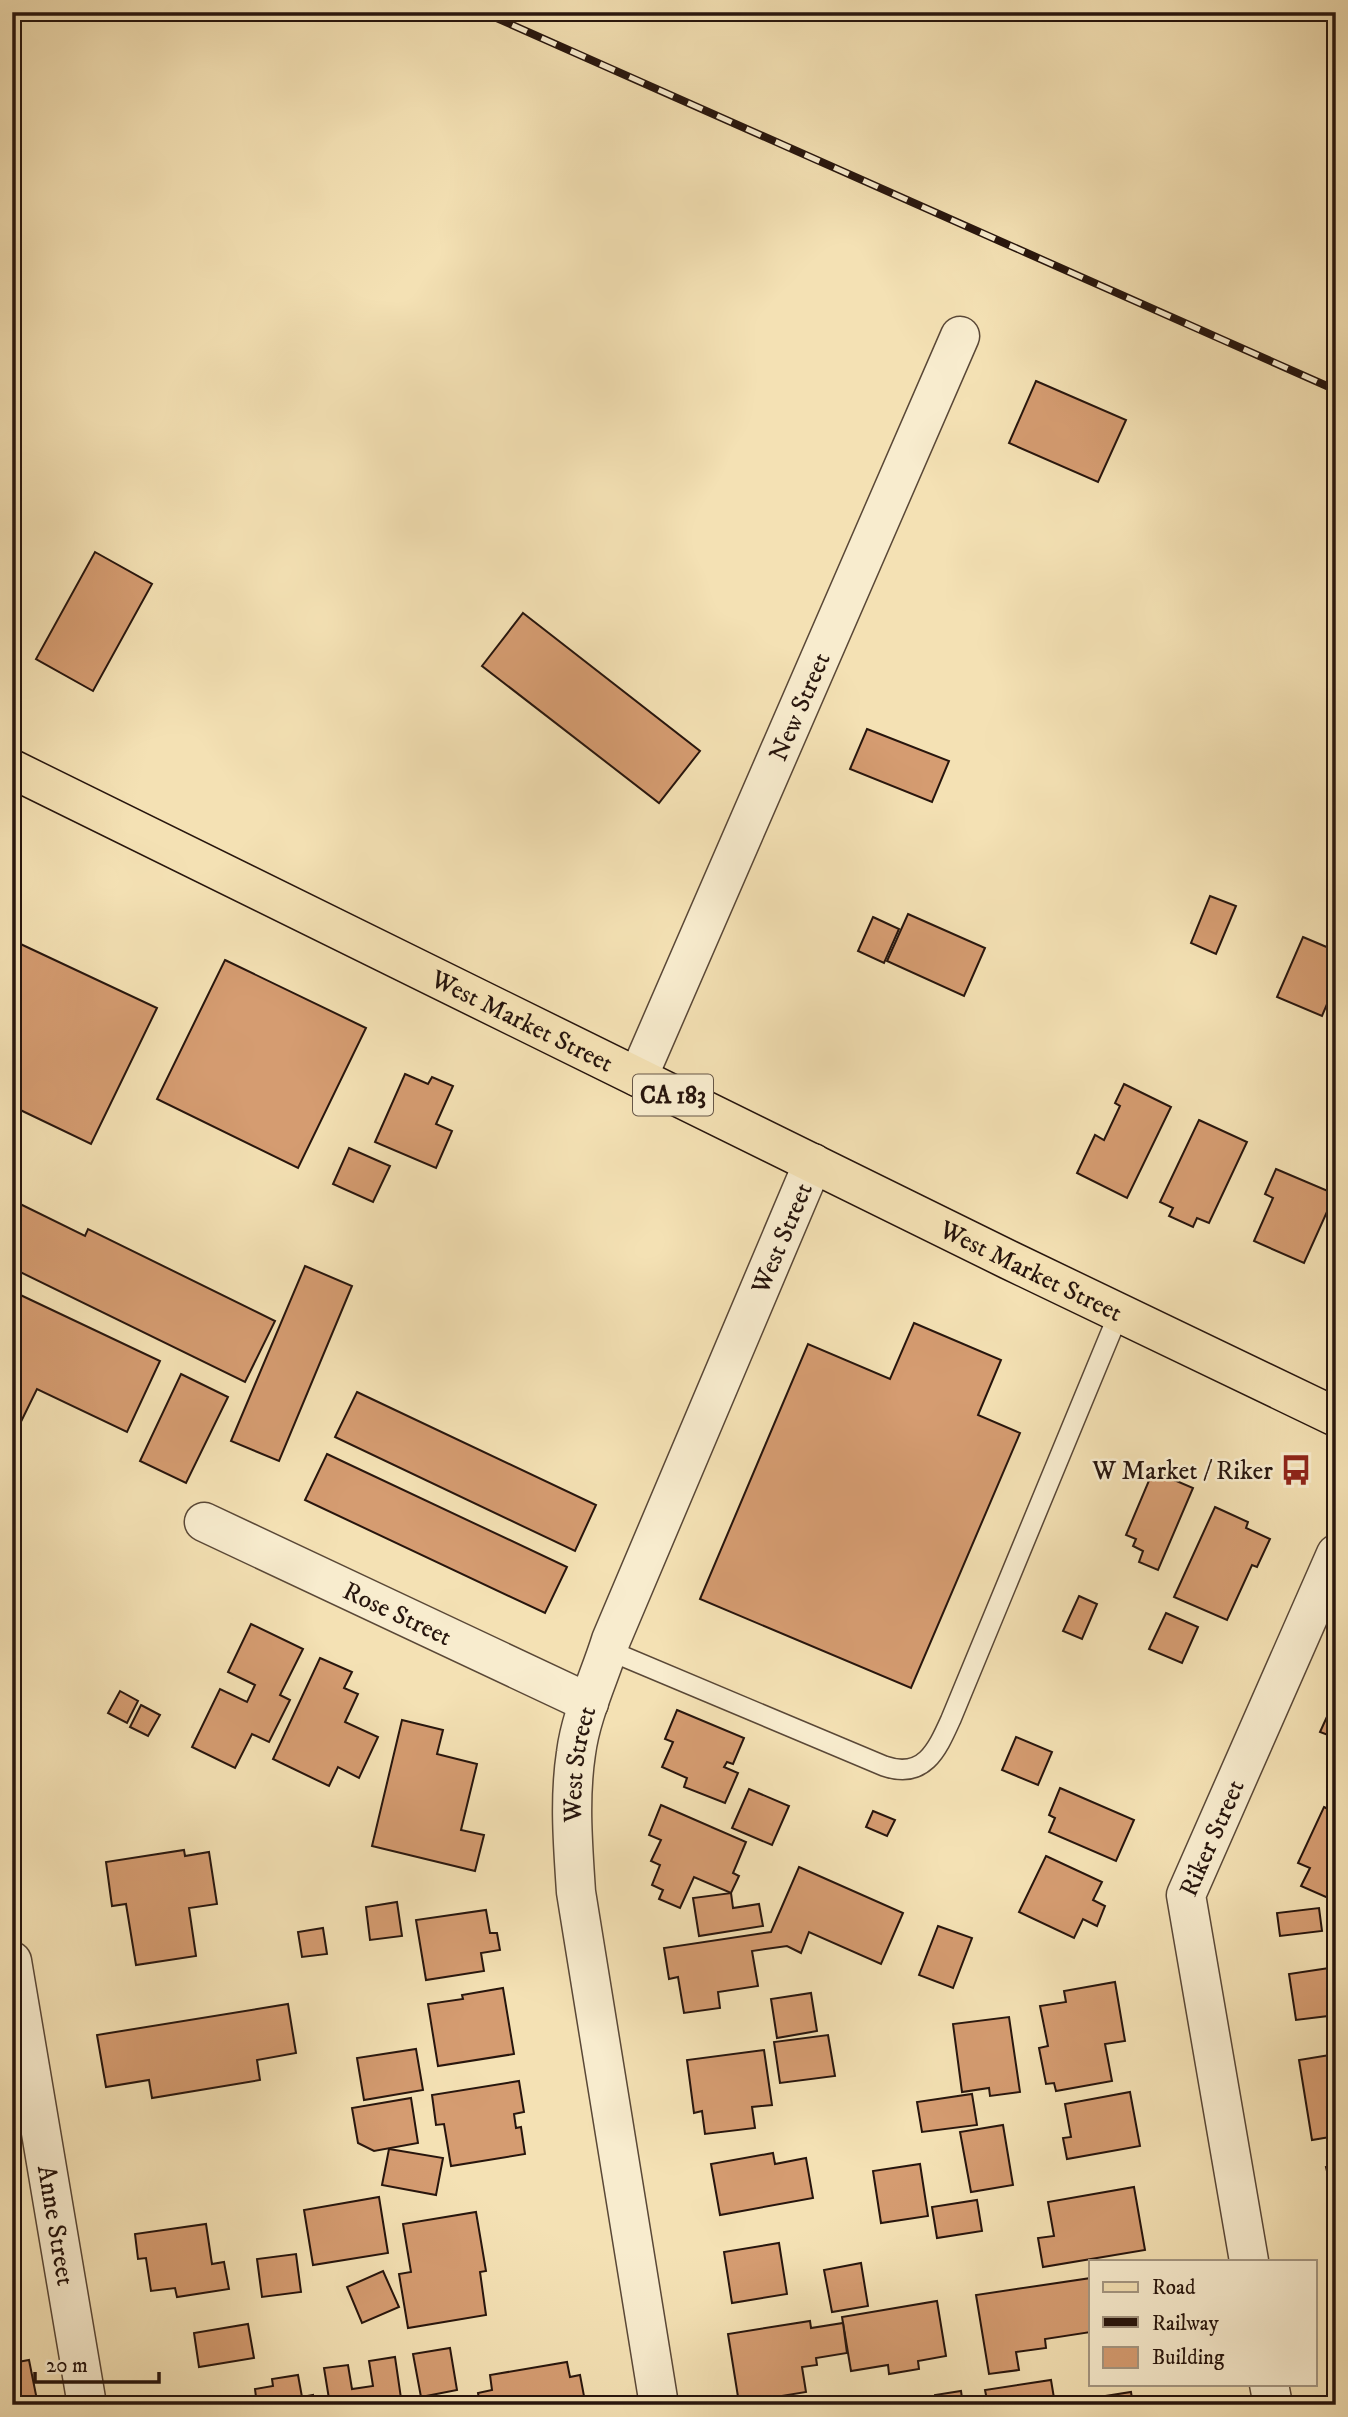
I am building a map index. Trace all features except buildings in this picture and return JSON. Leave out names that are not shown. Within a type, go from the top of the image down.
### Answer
[{"type":"main road","name":"West Market Street","points":[[12,769],[1336,1417]]},
{"type":"street","name":"New Street","points":[[638,1077],[960,335]]},
{"type":"street","name":"West Street","points":[[659,2405],[576,1892],[572,1814],[576,1751],[589,1703],[608,1650],[813,1163]]},
{"type":"street","name":"Rose Street","points":[[204,1522],[589,1703]]},
{"type":"street","name":"Riker Street","points":[[1249,2260],[1186,1895],[1336,1554]]},
{"type":"street","name":"Anne Street","points":[[12,1961],[88,2405]]},
{"type":"street","points":[[1269,2386],[1273,2405]]},
{"type":"lane","points":[[608,1650],[884,1766],[905,1769],[920,1766],[932,1756],[941,1743],[1119,1313]]},
{"type":"railway","points":[[483,12],[1336,390]]},
{"type":"place","name":"W Market / Riker","points":[[1296,1470]]}]
